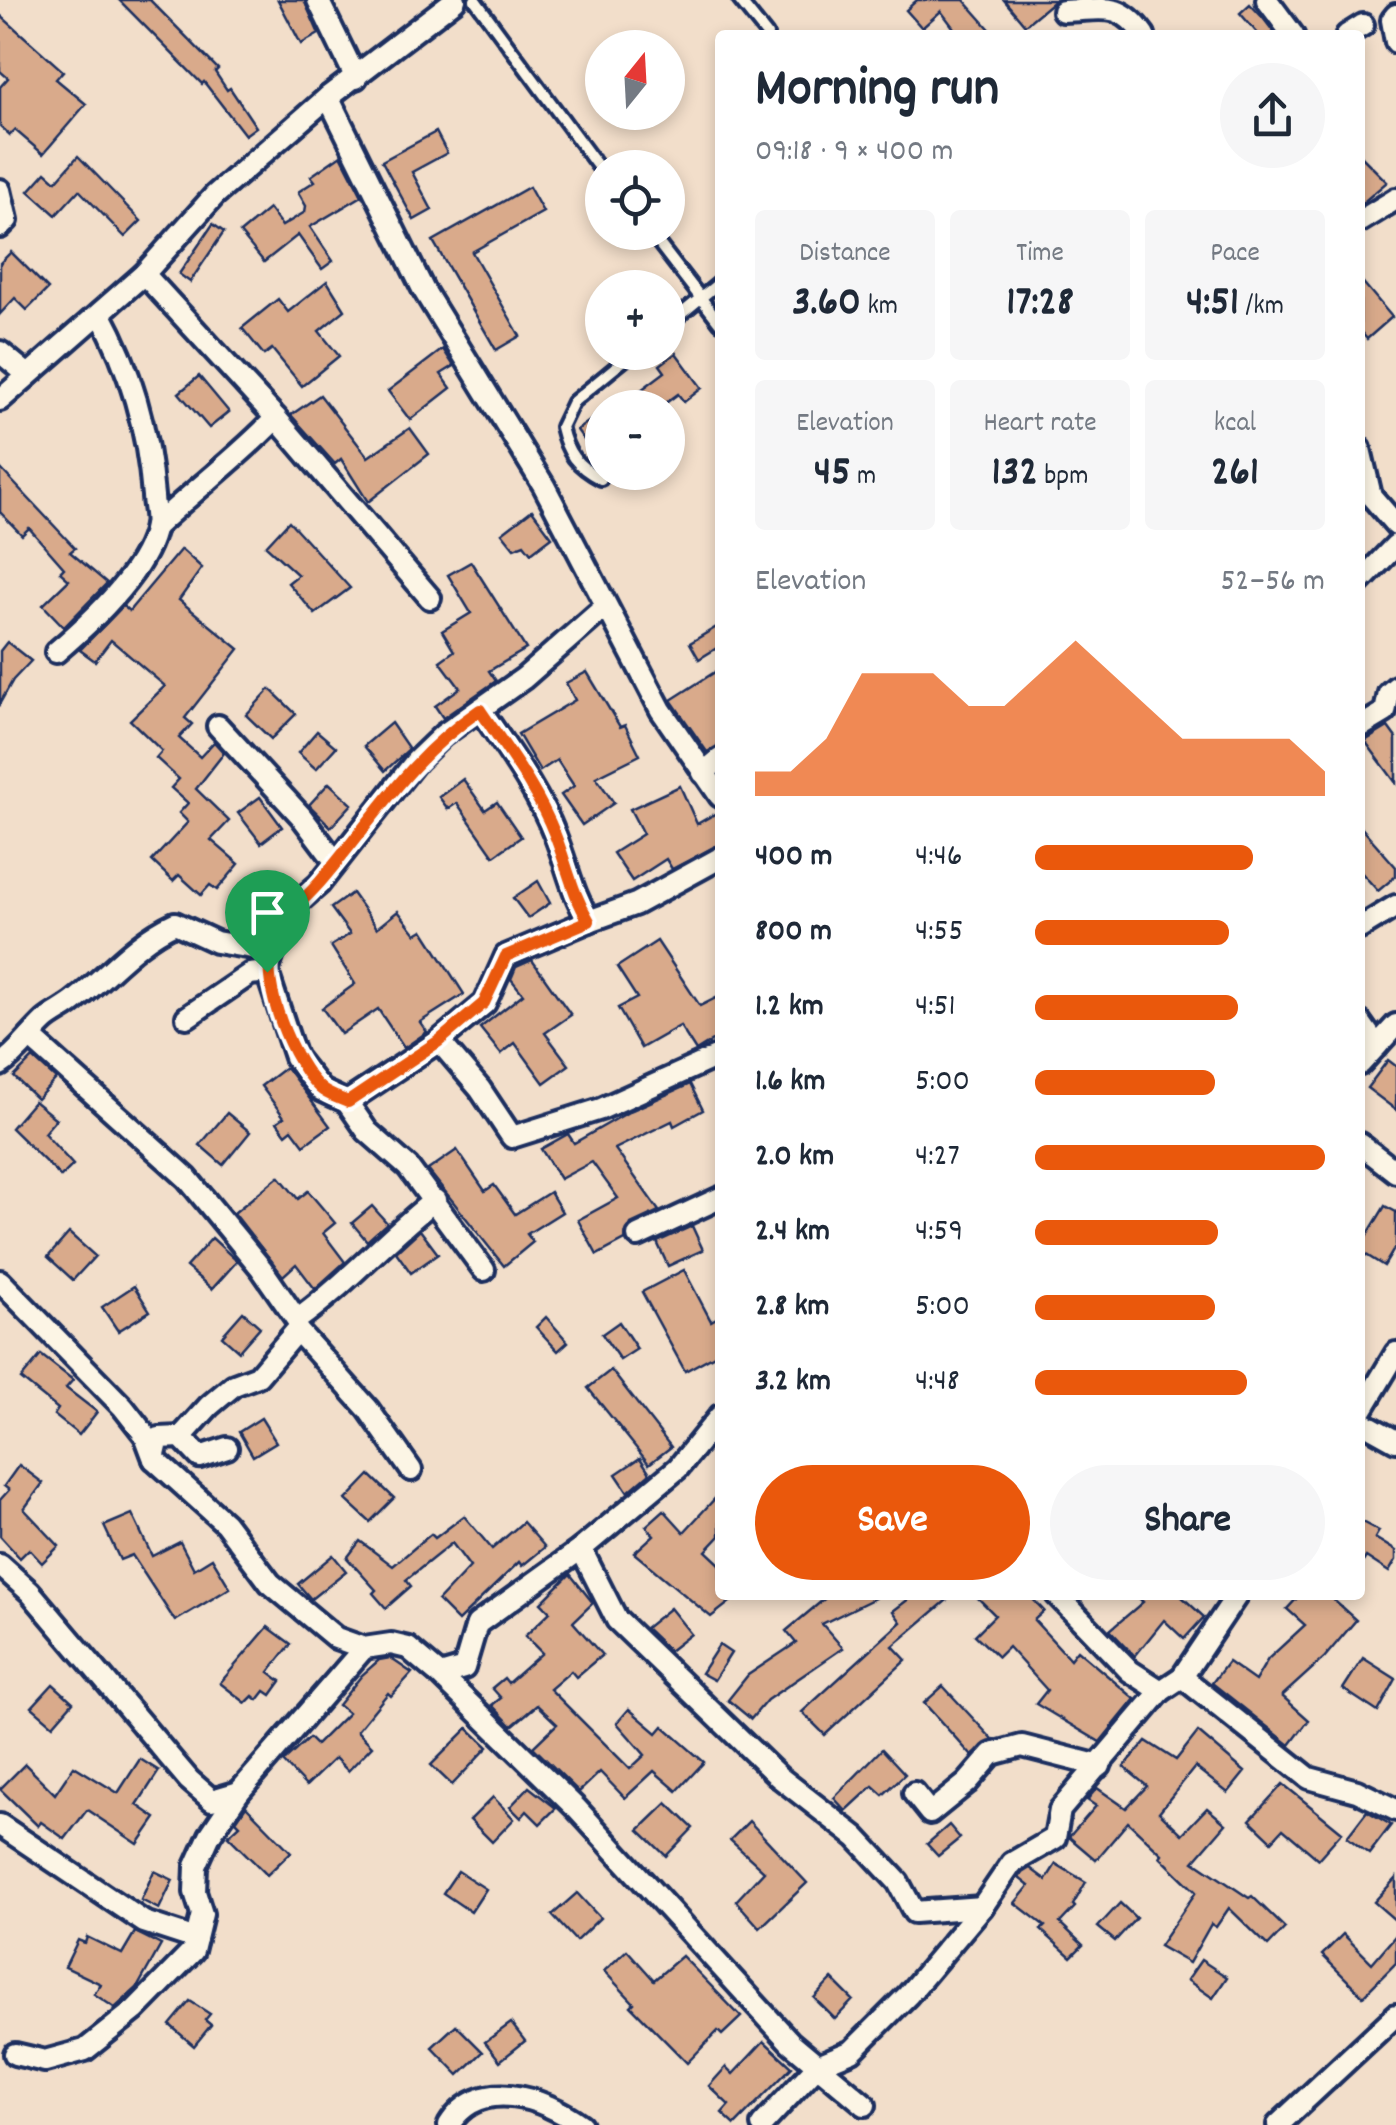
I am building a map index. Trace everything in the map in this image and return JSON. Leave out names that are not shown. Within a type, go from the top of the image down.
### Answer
[{"type":"street","points":[[318,0],[356,78]]},
{"type":"street","points":[[0,400],[144,274],[216,195],[328,97],[455,0]]},
{"type":"street","points":[[1267,0],[1289,30]]},
{"type":"street","points":[[1064,11],[1117,10],[1130,16],[1140,30]]},
{"type":"street","points":[[1396,14],[1392,20],[1396,42]]},
{"type":"street","points":[[328,97],[423,289],[544,486],[660,710],[715,789]]},
{"type":"street","points":[[0,190],[8,220],[0,227]]},
{"type":"street","points":[[1365,218],[1396,199]]},
{"type":"street","points":[[144,274],[276,418],[430,598]]},
{"type":"street","points":[[100,312],[124,358],[134,394],[150,463],[155,527]]},
{"type":"street","points":[[0,352],[28,375]]},
{"type":"street","points":[[56,652],[102,612],[138,563],[155,527],[197,488],[234,462],[276,418]]},
{"type":"street","points":[[1365,471],[1371,496],[1396,525]]},
{"type":"street","points":[[1365,577],[1396,544]]},
{"type":"street","points":[[187,1017],[269,961],[287,912],[318,884],[416,761],[443,735],[524,678],[606,606]]},
{"type":"street","points":[[1365,726],[1390,720],[1390,693],[1396,687]]},
{"type":"street","points":[[480,710],[533,788],[556,837],[572,894],[589,921]]},
{"type":"street","points":[[218,726],[301,816],[335,862]]},
{"type":"street","points":[[703,773],[715,763]]},
{"type":"street","points":[[348,1102],[439,1041],[484,1003],[506,956],[636,904],[715,861]]},
{"type":"street","points":[[1365,925],[1396,906]]},
{"type":"street","points":[[0,1064],[118,962],[154,933],[175,923],[269,961]]},
{"type":"street","points":[[269,961],[296,1057],[321,1090],[348,1102],[367,1131],[408,1166],[484,1270]]},
{"type":"street","points":[[1365,1059],[1396,1024]]},
{"type":"street","points":[[1365,1029],[1377,1046]]},
{"type":"street","points":[[30,1037],[187,1178],[261,1268],[297,1325],[368,1409],[411,1470]]},
{"type":"street","points":[[439,1041],[512,1137],[601,1109],[715,1057]]},
{"type":"street","points":[[1365,1148],[1396,1172]]},
{"type":"street","points":[[154,1459],[159,1438],[181,1437],[222,1396],[258,1376],[297,1325],[380,1250],[397,1228],[434,1200]]},
{"type":"street","points":[[638,1236],[715,1200]]},
{"type":"street","points":[[0,1281],[123,1406],[145,1436],[154,1459],[226,1524],[270,1583],[336,1638],[364,1648],[391,1644],[408,1648],[440,1675],[577,1809],[730,1978],[818,2065],[865,2105]]},
{"type":"street","points":[[1365,1405],[1396,1353]]},
{"type":"street","points":[[440,1675],[464,1668],[476,1624],[581,1549],[678,1468],[715,1422]]},
{"type":"street","points":[[1365,1424],[1396,1441]]},
{"type":"street","points":[[181,1437],[200,1457],[227,1448]]},
{"type":"street","points":[[581,1549],[617,1620],[779,1777],[856,1837],[898,1882],[914,1912],[982,1907]]},
{"type":"street","points":[[0,1565],[50,1614],[189,1780],[212,1800],[239,1792]]},
{"type":"street","points":[[1061,1600],[1130,1671],[1161,1691]]},
{"type":"street","points":[[762,2125],[818,2065],[852,2051],[908,1996],[982,1907],[1012,1863],[1055,1838],[1060,1810],[1161,1691],[1182,1677],[1234,1600]]},
{"type":"street","points":[[15,2054],[45,2061],[93,2045],[185,1960],[196,1939],[202,1914],[195,1892],[196,1866],[210,1835],[239,1792],[364,1648]]},
{"type":"street","points":[[1182,1677],[1309,1778],[1358,1791],[1396,1810]]},
{"type":"street","points":[[914,1793],[930,1813],[967,1783],[992,1754],[1022,1746],[1100,1766]]},
{"type":"street","points":[[0,1824],[144,1922],[196,1939]]},
{"type":"street","points":[[1278,2125],[1396,2015]]},
{"type":"street","points":[[450,2125],[460,2107],[496,2094],[552,2104],[581,2125]]},
{"type":"lane","points":[[475,0],[586,150]]},
{"type":"lane","points":[[738,0],[762,30]]},
{"type":"lane","points":[[664,250],[715,316]]},
{"type":"lane","points":[[685,311],[715,286]]},
{"type":"lane","points":[[588,390],[612,370]]},
{"type":"lane","points":[[585,393],[574,402],[560,426],[566,449],[585,471]]},
{"type":"building","points":[[119,0],[150,0],[218,69],[215,72],[256,127],[245,135],[204,82]]},
{"type":"building","points":[[278,0],[304,0],[319,34],[301,44]]},
{"type":"building","points":[[917,0],[964,0],[991,30],[955,30],[941,11],[922,28],[906,10]]},
{"type":"building","points":[[1004,0],[1055,0],[1025,25]]},
{"type":"building","points":[[1250,4],[1272,30],[1255,30],[1240,13]]},
{"type":"building","points":[[0,15],[63,71],[56,79],[86,104],[43,154],[15,130],[10,135],[0,126],[0,87],[8,78],[0,71]]},
{"type":"building","points":[[436,132],[447,153],[412,172],[432,210],[414,220],[382,161]]},
{"type":"building","points":[[341,155],[362,196],[310,227],[333,261],[322,269],[298,235],[264,262],[240,233],[269,209],[282,226],[305,212],[298,192],[315,181],[311,176]]},
{"type":"building","points":[[78,156],[141,221],[125,237],[79,190],[56,215],[29,191],[46,172],[56,181]]},
{"type":"building","points":[[1365,160],[1387,182],[1365,201]]},
{"type":"building","points":[[529,187],[543,212],[472,252],[520,336],[496,350],[433,241]]},
{"type":"building","points":[[213,224],[224,232],[190,282],[179,274]]},
{"type":"building","points":[[11,252],[48,289],[27,310],[15,298],[0,314],[0,263]]},
{"type":"building","points":[[327,281],[345,310],[319,331],[339,356],[302,386],[272,349],[264,355],[242,328],[278,299],[288,312]]},
{"type":"building","points":[[1365,285],[1392,317],[1367,339],[1365,337]]},
{"type":"building","points":[[443,349],[454,366],[441,374],[451,388],[410,420],[388,391]]},
{"type":"building","points":[[685,365],[702,388],[685,401],[685,390],[641,390],[665,372],[685,370]]},
{"type":"building","points":[[199,376],[229,412],[209,428],[179,393]]},
{"type":"building","points":[[320,395],[368,457],[410,428],[429,454],[368,502],[341,459],[335,464],[291,415]]},
{"type":"building","points":[[585,424],[585,441],[577,430]]},
{"type":"building","points":[[0,468],[75,548],[70,552],[107,583],[64,627],[43,605],[69,580],[60,572],[64,568],[29,528],[22,535],[0,512]]},
{"type":"building","points":[[532,510],[552,537],[531,553],[524,544],[514,548],[502,533]]},
{"type":"building","points":[[289,521],[350,588],[315,614],[288,583],[298,575],[266,546]]},
{"type":"building","points":[[181,549],[202,568],[179,600],[239,649],[185,718],[192,724],[179,738],[200,757],[214,742],[224,753],[196,789],[229,821],[211,840],[239,864],[217,890],[210,885],[201,895],[179,875],[173,881],[152,861],[188,822],[179,813],[188,803],[171,788],[179,779],[156,758],[162,751],[130,720],[165,686],[111,640],[95,661],[80,650],[123,606],[129,611]]},
{"type":"building","points":[[471,562],[526,649],[489,671],[496,681],[443,718],[435,706],[460,688],[440,661],[454,651],[442,631],[471,613],[448,575]]},
{"type":"building","points":[[715,628],[715,649],[699,659],[690,643]]},
{"type":"building","points":[[7,642],[31,661],[13,680],[0,703],[0,651]]},
{"type":"building","points":[[587,672],[620,727],[625,725],[640,755],[596,777],[614,803],[582,825],[561,795],[574,786],[557,760],[540,771],[518,734],[575,700],[566,683]]},
{"type":"building","points":[[715,672],[715,748],[707,752],[671,700]]},
{"type":"building","points":[[270,689],[296,714],[271,739],[246,715]]},
{"type":"building","points":[[391,723],[409,749],[385,771],[364,746]]},
{"type":"building","points":[[1388,727],[1396,738],[1396,783],[1365,741]]},
{"type":"building","points":[[317,731],[336,747],[316,769],[298,753]]},
{"type":"building","points":[[463,779],[485,810],[497,802],[521,837],[494,856],[457,803],[448,809],[439,797]]},
{"type":"building","points":[[329,783],[352,804],[331,827],[309,805]]},
{"type":"building","points":[[680,786],[697,824],[715,814],[715,847],[672,869],[666,859],[632,881],[613,853],[643,834],[630,809]]},
{"type":"building","points":[[260,797],[282,827],[261,843],[238,813]]},
{"type":"building","points":[[1365,832],[1396,867],[1396,876],[1378,891],[1365,877]]},
{"type":"building","points":[[538,881],[550,903],[528,918],[513,898]]},
{"type":"building","points":[[352,893],[377,928],[398,911],[416,934],[423,930],[464,994],[420,1022],[427,1032],[404,1048],[378,1009],[341,1034],[322,1008],[355,984],[331,946],[350,934],[331,908]]},
{"type":"building","points":[[657,941],[700,1006],[715,998],[715,1039],[696,1051],[680,1026],[641,1048],[618,1008],[637,998],[617,967]]},
{"type":"building","points":[[532,960],[571,1015],[545,1033],[569,1065],[544,1083],[515,1043],[501,1054],[480,1028],[523,994],[511,979],[516,967]]},
{"type":"building","points":[[33,1058],[56,1079],[37,1099],[14,1077]]},
{"type":"building","points":[[1388,1060],[1396,1066],[1396,1110],[1367,1088]]},
{"type":"building","points":[[286,1067],[330,1126],[304,1145],[292,1129],[286,1134],[277,1122],[284,1117],[261,1086]]},
{"type":"building","points":[[690,1084],[703,1110],[615,1149],[659,1211],[631,1224],[625,1240],[597,1255],[578,1220],[618,1198],[592,1162],[560,1179],[541,1149],[568,1134],[574,1143],[632,1110]]},
{"type":"building","points":[[34,1101],[56,1119],[44,1133],[73,1165],[61,1177],[11,1128]]},
{"type":"building","points":[[227,1113],[250,1132],[223,1165],[200,1145]]},
{"type":"building","points":[[457,1150],[485,1191],[494,1185],[515,1214],[550,1192],[562,1212],[527,1234],[533,1242],[504,1266],[428,1170]]},
{"type":"building","points":[[279,1176],[298,1199],[308,1191],[335,1223],[323,1233],[345,1262],[315,1289],[296,1264],[283,1276],[234,1213]]},
{"type":"building","points":[[372,1206],[387,1223],[367,1241],[352,1223]]},
{"type":"building","points":[[1385,1206],[1396,1212],[1396,1246],[1384,1266],[1365,1254],[1365,1239]]},
{"type":"building","points":[[692,1226],[703,1250],[668,1266],[657,1242]]},
{"type":"building","points":[[420,1230],[438,1254],[411,1273],[396,1252]]},
{"type":"building","points":[[69,1233],[95,1256],[73,1280],[48,1257]]},
{"type":"building","points":[[212,1238],[237,1261],[212,1289],[186,1267]]},
{"type":"building","points":[[684,1270],[711,1321],[715,1319],[715,1355],[685,1371],[642,1292]]},
{"type":"building","points":[[134,1286],[150,1311],[118,1331],[102,1307]]},
{"type":"building","points":[[243,1312],[260,1327],[239,1351],[222,1336]]},
{"type":"building","points":[[546,1317],[568,1342],[558,1351],[536,1327]]},
{"type":"building","points":[[619,1322],[637,1349],[620,1360],[602,1334]]},
{"type":"building","points":[[41,1355],[73,1380],[66,1388],[97,1412],[79,1435],[54,1415],[58,1409],[21,1379]]},
{"type":"building","points":[[611,1370],[671,1447],[649,1464],[588,1388]]},
{"type":"building","points":[[261,1418],[276,1442],[253,1456],[239,1432]]},
{"type":"building","points":[[640,1458],[650,1473],[628,1492],[616,1474]]},
{"type":"building","points":[[19,1465],[43,1483],[24,1509],[59,1546],[42,1563],[29,1549],[20,1558],[0,1536],[0,1500],[9,1490],[4,1486]]},
{"type":"building","points":[[370,1475],[394,1498],[370,1522],[346,1500]]},
{"type":"building","points":[[715,1498],[715,1541],[706,1551],[715,1559],[715,1600],[733,1600],[711,1617],[634,1553],[654,1535],[646,1526],[664,1510],[684,1532]]},
{"type":"building","points":[[132,1514],[152,1556],[180,1542],[194,1569],[212,1558],[230,1588],[175,1621],[132,1555],[120,1560],[104,1526]]},
{"type":"building","points":[[464,1516],[492,1549],[523,1522],[545,1547],[522,1566],[519,1562],[458,1621],[438,1601],[470,1567],[452,1543],[406,1580],[411,1586],[386,1608],[373,1593],[376,1590],[347,1558],[360,1541],[393,1566],[431,1534],[435,1538]]},
{"type":"building","points":[[1365,1524],[1379,1531],[1375,1538],[1396,1551],[1389,1572],[1366,1557]]},
{"type":"building","points":[[333,1555],[346,1571],[311,1599],[298,1584]]},
{"type":"building","points":[[570,1574],[593,1603],[573,1622],[602,1655],[576,1677],[571,1671],[550,1689],[630,1769],[645,1755],[617,1723],[629,1709],[657,1733],[663,1726],[704,1762],[677,1791],[654,1771],[625,1798],[600,1772],[579,1792],[533,1747],[557,1724],[537,1705],[512,1726],[492,1705],[501,1698],[492,1688],[504,1678],[508,1683],[542,1653],[525,1636],[550,1612],[541,1603]]},
{"type":"building","points":[[823,1600],[871,1600],[822,1624],[843,1648],[767,1700],[751,1719],[728,1700],[748,1675],[796,1643],[786,1631]]},
{"type":"building","points":[[907,1600],[947,1600],[893,1646],[906,1660],[825,1735],[802,1712],[901,1622],[893,1611]]},
{"type":"building","points":[[980,1600],[1034,1600],[1044,1611],[1034,1620],[1070,1659],[1077,1650],[1135,1699],[1100,1742],[1036,1704],[1047,1690],[1008,1647],[998,1657],[975,1635],[995,1615]]},
{"type":"building","points":[[1185,1600],[1204,1617],[1184,1639],[1164,1620],[1135,1656],[1110,1630],[1143,1602]]},
{"type":"building","points":[[1295,1600],[1334,1600],[1356,1620],[1324,1658],[1282,1696],[1309,1720],[1290,1745],[1212,1683],[1228,1662],[1255,1681],[1268,1659],[1305,1625],[1287,1609]]},
{"type":"building","points":[[670,1608],[691,1634],[669,1651],[645,1628]]},
{"type":"building","points":[[268,1627],[291,1644],[269,1672],[281,1681],[271,1695],[265,1691],[258,1700],[253,1696],[246,1703],[220,1683]]},
{"type":"building","points":[[719,1645],[731,1653],[714,1680],[701,1673]]},
{"type":"building","points":[[390,1658],[412,1673],[391,1696],[388,1693],[357,1731],[372,1746],[348,1771],[335,1758],[306,1786],[283,1762],[309,1738],[316,1745],[348,1713],[338,1705],[362,1675],[379,1660]]},
{"type":"building","points":[[1363,1658],[1396,1679],[1378,1712],[1343,1689]]},
{"type":"building","points":[[53,1684],[73,1702],[53,1725],[32,1707]]},
{"type":"building","points":[[943,1686],[993,1740],[972,1756],[924,1703]]},
{"type":"building","points":[[468,1728],[488,1747],[452,1785],[431,1765]]},
{"type":"building","points":[[1198,1732],[1245,1772],[1228,1793],[1195,1767],[1159,1812],[1182,1834],[1207,1808],[1226,1824],[1194,1861],[1249,1898],[1252,1896],[1285,1928],[1268,1946],[1229,1908],[1216,1927],[1211,1924],[1189,1963],[1159,1946],[1196,1892],[1160,1857],[1162,1854],[1128,1822],[1096,1860],[1069,1837],[1096,1806],[1087,1800],[1097,1788],[1126,1808],[1147,1786],[1124,1767],[1146,1741],[1176,1760]]},
{"type":"building","points":[[882,1749],[905,1774],[883,1795],[873,1786],[846,1811],[834,1798]]},
{"type":"building","points":[[140,1759],[159,1771],[137,1805],[156,1818],[138,1844],[87,1810],[65,1839],[41,1822],[38,1826],[0,1789],[25,1764],[55,1794],[74,1766],[118,1793]]},
{"type":"building","points":[[1283,1784],[1342,1832],[1318,1859],[1283,1829],[1272,1841],[1250,1820]]},
{"type":"building","points":[[529,1787],[556,1808],[540,1824],[527,1811],[521,1818],[510,1807]]},
{"type":"building","points":[[493,1797],[514,1819],[492,1842],[470,1820]]},
{"type":"building","points":[[667,1803],[693,1828],[666,1856],[639,1830]]},
{"type":"building","points":[[246,1806],[291,1852],[267,1875],[228,1836],[240,1825],[236,1821]]},
{"type":"building","points":[[1367,1811],[1391,1825],[1369,1854],[1347,1837]]},
{"type":"building","points":[[749,1821],[807,1883],[760,1928],[736,1901],[764,1871],[730,1840]]},
{"type":"building","points":[[949,1825],[960,1838],[938,1856],[927,1844]]},
{"type":"building","points":[[1056,1864],[1086,1882],[1075,1907],[1060,1923],[1083,1945],[1071,1957],[1041,1930],[1045,1926],[1015,1903],[1029,1886],[1019,1878],[1022,1873],[1030,1868],[1046,1880]]},
{"type":"building","points":[[154,1871],[173,1880],[159,1909],[141,1900]]},
{"type":"building","points":[[458,1871],[486,1889],[471,1912],[443,1893]]},
{"type":"building","points":[[1396,1878],[1396,1921],[1374,1902]]},
{"type":"building","points":[[577,1893],[600,1918],[576,1941],[552,1915]]},
{"type":"building","points":[[1120,1903],[1136,1918],[1115,1941],[1098,1927]]},
{"type":"building","points":[[135,1932],[161,1945],[137,1988],[115,2008],[94,1994],[101,1984],[65,1967],[78,1940],[85,1943],[87,1937],[122,1954]]},
{"type":"building","points":[[1343,1934],[1372,1963],[1396,1935],[1396,1963],[1363,1996],[1322,1955]]},
{"type":"building","points":[[627,1950],[654,1980],[682,1956],[741,2017],[722,2035],[718,2031],[687,2063],[631,2006],[634,2003],[604,1971]]},
{"type":"building","points":[[1201,1960],[1227,1977],[1213,1998],[1187,1980]]},
{"type":"building","points":[[832,1979],[853,2000],[835,2019],[814,1998]]},
{"type":"building","points":[[190,2001],[210,2014],[205,2020],[211,2025],[194,2046],[170,2025]]},
{"type":"building","points":[[511,2023],[525,2041],[500,2061],[485,2042]]},
{"type":"building","points":[[456,2025],[483,2052],[459,2075],[432,2047]]},
{"type":"building","points":[[764,2041],[792,2067],[735,2125],[722,2113],[729,2105],[709,2086],[726,2067],[733,2074]]},
{"type":"route","points":[[480,710],[533,788],[556,837],[572,894],[589,921],[506,956],[484,1003],[439,1041],[348,1102],[321,1090],[296,1057],[267,972],[287,912],[318,884],[416,761],[443,735],[480,710]]}]
